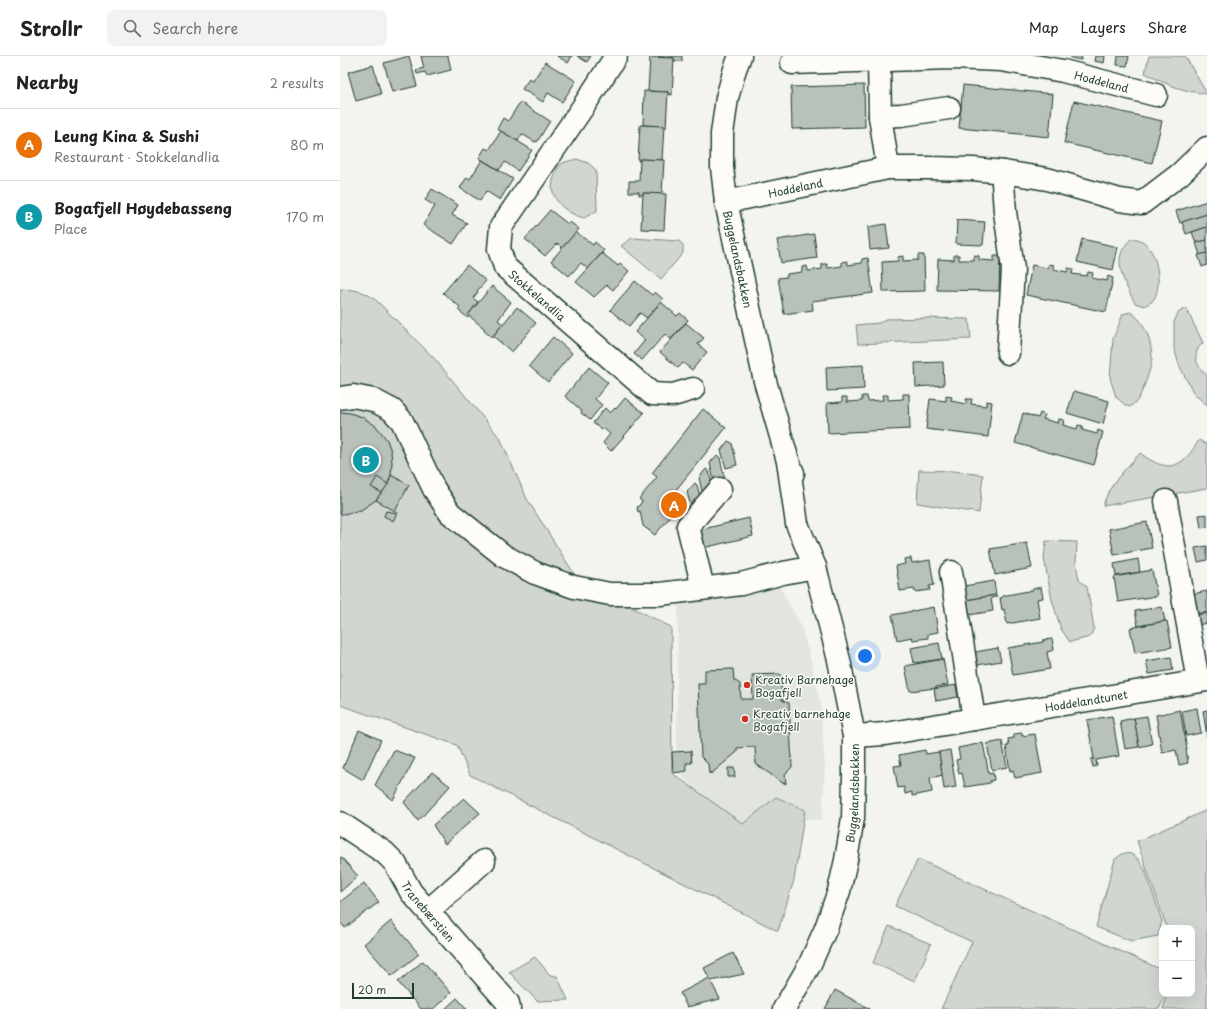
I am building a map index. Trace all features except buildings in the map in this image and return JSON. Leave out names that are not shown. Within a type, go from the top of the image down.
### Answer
[{"type":"street","name":"Stokkelandlia","points":[[616,56],[583,108],[501,227],[499,249],[505,267],[652,394],[673,395],[693,389]]},
{"type":"street","name":"Buggelandsbakken","points":[[740,56],[727,98],[722,134],[722,167],[726,202],[765,381],[788,461],[812,520],[815,567],[839,660],[854,736],[853,818],[839,891],[826,928],[809,966],[784,1009]]},
{"type":"street","name":"Hoddeland","points":[[792,63],[952,58],[1001,60],[1063,71],[1156,95]]},
{"type":"street","points":[[879,60],[880,116],[888,168]]},
{"type":"street","points":[[880,116],[901,115],[949,108]]},
{"type":"street","name":"Hoddeland","points":[[726,202],[888,168],[973,169],[1004,172],[1047,179],[1120,200],[1142,203],[1180,174],[1207,148]]},
{"type":"street","points":[[1004,172],[1003,183],[1005,212],[1013,269],[1008,353]]},
{"type":"street","points":[[340,398],[353,396],[373,400],[392,410],[402,421],[434,489],[450,513],[504,556],[535,573],[574,587],[610,594],[660,594],[741,584],[815,567]]},
{"type":"street","points":[[703,588],[688,526],[720,489]]},
{"type":"street","name":"Hoddelandtunet","points":[[854,736],[885,734],[1203,681],[1166,501]]},
{"type":"street","points":[[951,572],[974,719]]},
{"type":"street","name":"Tranebærstien","points":[[340,823],[385,853],[395,863],[411,892],[508,1003],[509,1009]]},
{"type":"street","points":[[428,911],[484,861]]},
{"type":"shaded area","points":[[1149,56],[1185,56],[1207,94],[1175,87],[1145,73]]},
{"type":"shaded area","points":[[577,159],[588,163],[596,170],[597,211],[584,218],[577,216],[563,208],[552,190],[558,167],[565,162]]},
{"type":"shaded area","points":[[632,238],[679,241],[683,245],[683,253],[661,279],[621,246]]},
{"type":"shaded area","points":[[1131,239],[1138,239],[1146,244],[1151,250],[1157,266],[1157,292],[1153,300],[1144,306],[1135,303],[1125,284],[1121,270],[1120,262],[1123,249]]},
{"type":"shaded area","points":[[340,289],[360,291],[369,295],[378,302],[434,358],[500,438],[527,499],[578,580],[671,627],[672,773],[743,824],[776,797],[805,810],[794,880],[778,931],[470,775],[457,745],[340,705]]},
{"type":"shaded area","points":[[1186,308],[1203,343],[1197,351],[1196,360],[1200,368],[1207,375],[1207,405],[1194,394],[1179,365],[1174,348],[1174,322],[1178,313]]},
{"type":"shaded area","points":[[1130,312],[1135,315],[1143,325],[1149,338],[1152,352],[1152,362],[1137,401],[1130,407],[1125,405],[1116,397],[1110,378],[1113,339],[1123,314]]},
{"type":"shaded area","points":[[886,319],[969,319],[971,339],[858,344],[856,325],[879,323]]},
{"type":"shaded area","points":[[1199,440],[1207,445],[1207,488],[1103,506],[1105,498],[1113,484],[1140,453],[1159,464],[1166,466],[1174,465],[1187,457]]},
{"type":"shaded area","points":[[919,470],[953,471],[983,475],[979,513],[917,503]]},
{"type":"shaded area","points":[[1046,541],[1077,542],[1076,563],[1079,580],[1087,587],[1094,628],[1090,637],[1070,642],[1061,629],[1052,600],[1044,559]]},
{"type":"shaded area","name":"Kreativ Barnehage Bogafjell","points":[[777,582],[801,625],[812,664],[821,706],[825,767],[822,820],[792,818],[732,830],[676,769],[678,600]]},
{"type":"shaded area","points":[[1207,810],[1207,1009],[1163,1009],[1166,997],[1195,997],[1195,925],[1166,925],[1137,841]]},
{"type":"shaded area","points":[[1124,853],[1131,854],[1138,859],[1145,870],[1162,921],[1161,925],[1159,925],[1158,936],[1131,941],[1096,927],[1115,859]]},
{"type":"shaded area","points":[[918,859],[1159,969],[1159,997],[1165,997],[1159,1009],[941,1009],[972,942],[895,906]]},
{"type":"shaded area","points":[[889,926],[931,944],[915,981],[873,963]]},
{"type":"shaded area","points":[[535,957],[550,975],[557,976],[568,1000],[537,1001],[509,972]]},
{"type":"place","name":"Bogafjell Høydebasseng","points":[[366,460]]},
{"type":"place","name":"Leung Kina & Sushi","points":[[674,505]]},
{"type":"place","name":"Kreativ Barnehage Bogafjell","points":[[747,685]]},
{"type":"place","name":"Kreativ barnehage Bogafjell","points":[[745,719]]}]
